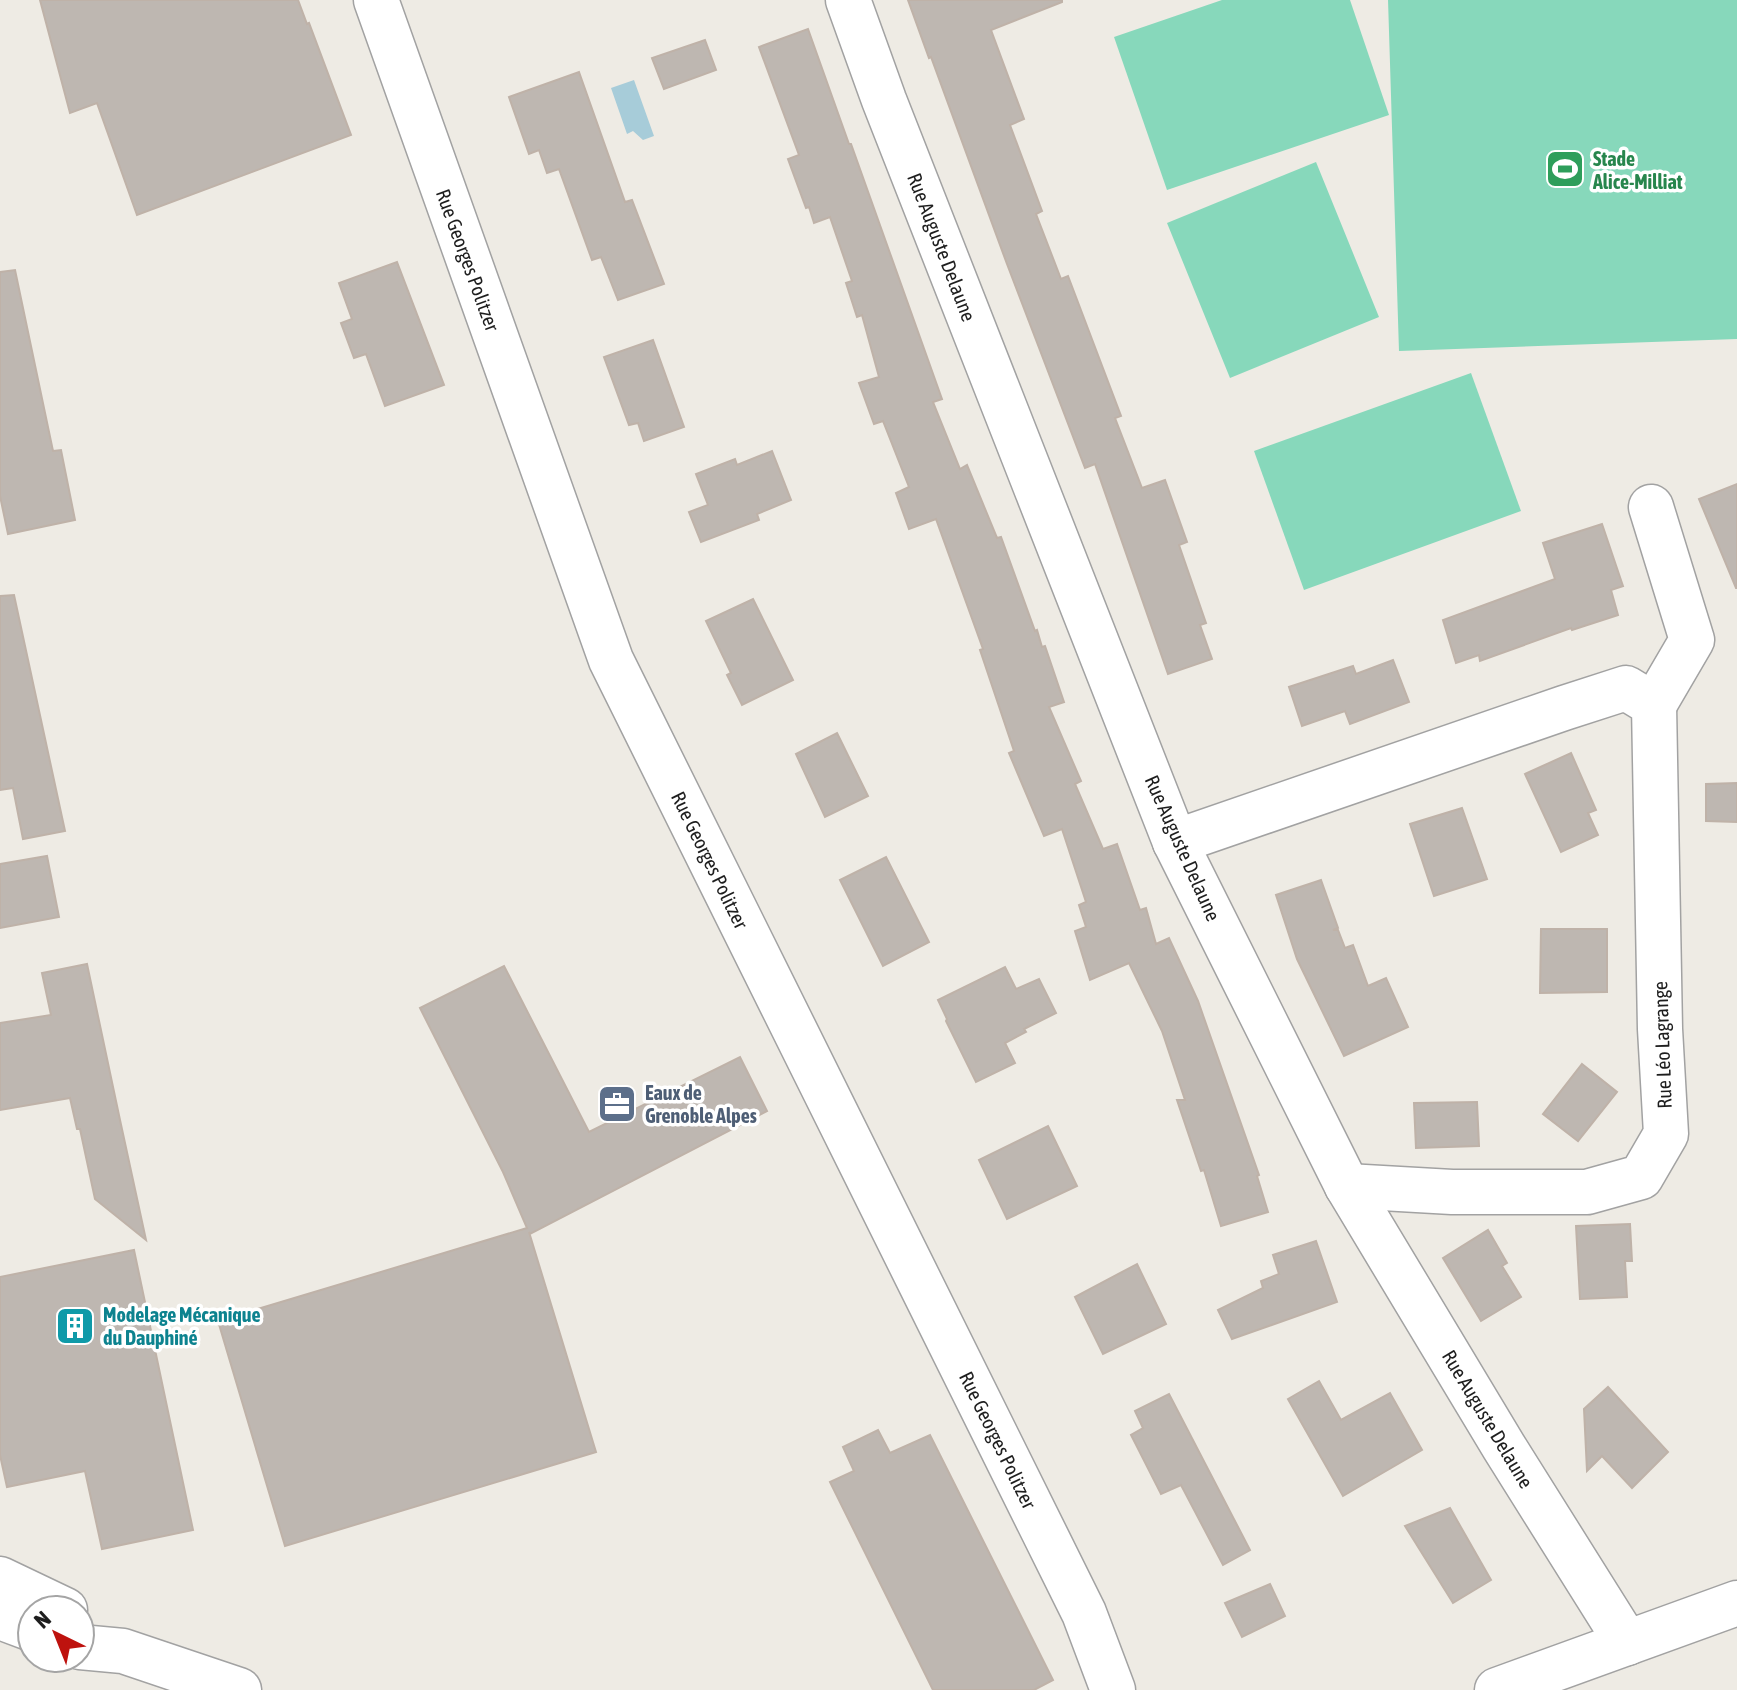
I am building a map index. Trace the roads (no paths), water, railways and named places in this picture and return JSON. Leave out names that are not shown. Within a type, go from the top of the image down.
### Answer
[{"type":"street","name":"Rue Georges Politzer","points":[[376,0],[611,660],[1084,1613],[1113,1690]]},
{"type":"street","name":"Rue Auguste Delaune","points":[[848,0],[884,100],[1175,842],[1347,1186],[1504,1447],[1627,1643]]},
{"type":"street","points":[[1175,842],[1626,688],[1654,705],[1692,640],[1651,507]]},
{"type":"street","name":"Rue Léo Lagrange","points":[[1347,1186],[1452,1192],[1587,1192],[1641,1177],[1666,1134],[1660,1029],[1654,705]]},
{"type":"street","points":[[0,1579],[31,1594]]},
{"type":"street","points":[[1497,1690],[1737,1603]]},
{"type":"street","points":[[96,1628],[123,1651]]},
{"type":"street","points":[[96,1648],[123,1651],[239,1690]]},
{"type":"water","points":[[634,80],[654,136],[643,140],[633,131],[627,134],[611,88]]},
{"type":"place","name":"Stade Alice-Milliat","points":[[1565,169]]},
{"type":"place","name":"Eaux de Grenoble Alpes","points":[[617,1104]]},
{"type":"place","name":"Modelage Mécanique du Dauphiné","points":[[75,1326]]}]
